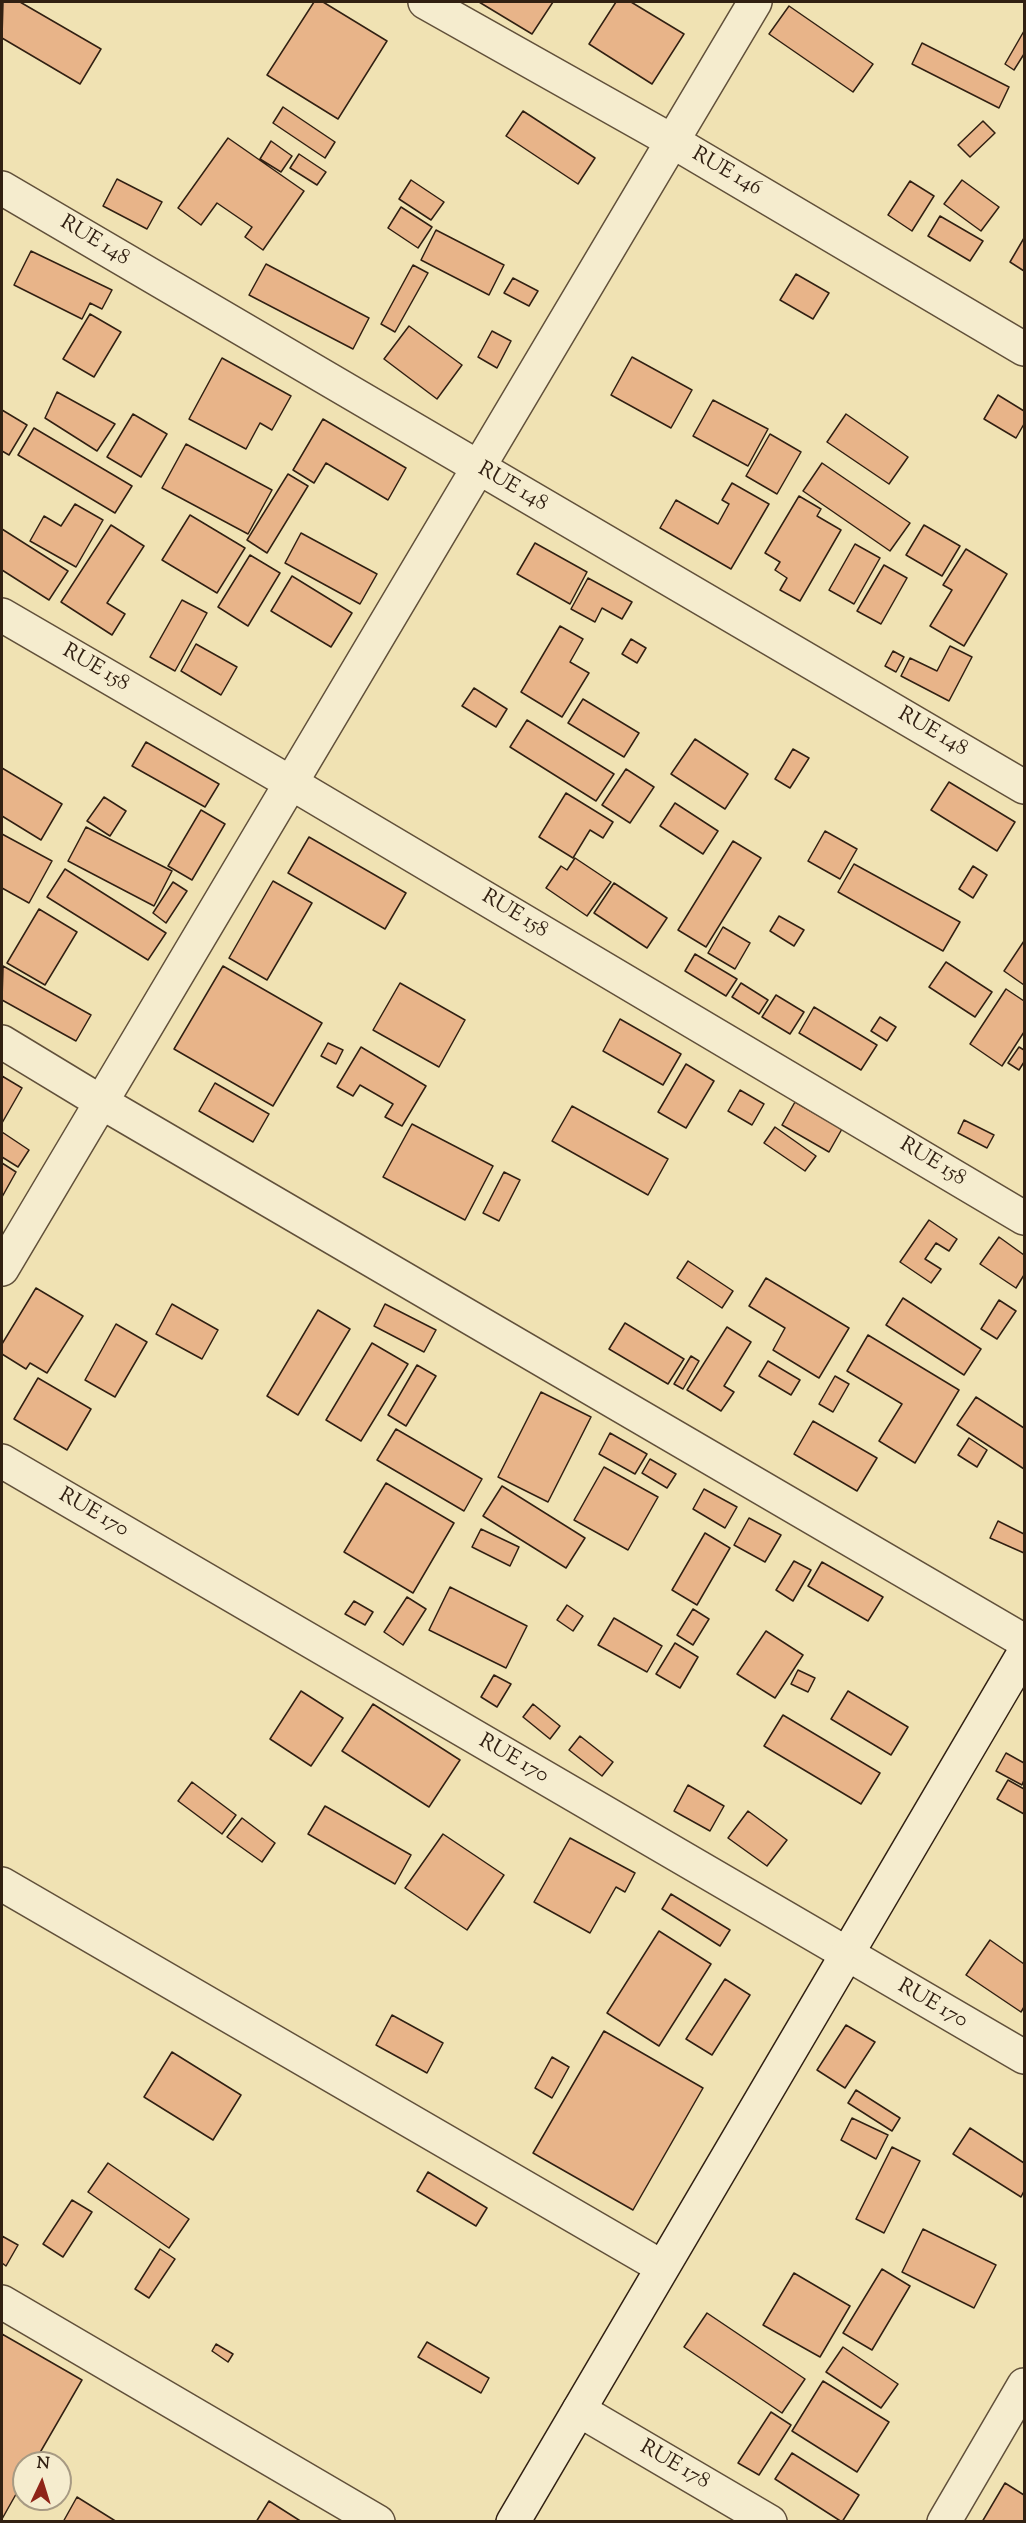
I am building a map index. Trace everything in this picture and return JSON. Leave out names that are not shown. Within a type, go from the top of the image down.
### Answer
[{"type":"street","name":"RUE 146","points":[[425,2],[672,141],[1024,349]]},
{"type":"street","points":[[2,1269],[755,2]]},
{"type":"street","name":"RUE 148","points":[[2,188],[1024,787]]},
{"type":"street","name":"RUE 158","points":[[2,615],[291,783],[1024,1218]]},
{"type":"street","points":[[2,1042],[1024,1641]]},
{"type":"street","name":"RUE 170","points":[[2,1461],[1024,2057]]},
{"type":"street","points":[[513,2522],[1024,1653]]},
{"type":"street","points":[[2,1884],[663,2267]]},
{"type":"street","points":[[2,2302],[378,2522]]},
{"type":"street","points":[[944,2522],[1024,2385]]},
{"type":"street","name":"RUE 178","points":[[579,2410],[770,2522]]},
{"type":"building","points":[[3,2],[20,2],[101,49],[80,84],[2,38]]},
{"type":"building","points":[[314,2],[323,2],[387,41],[338,119],[267,75]]},
{"type":"building","points":[[479,2],[553,2],[532,34]]},
{"type":"building","points":[[616,2],[631,2],[684,34],[652,84],[589,44]]},
{"type":"building","points":[[789,6],[873,64],[853,92],[769,34]]},
{"type":"building","points":[[1024,31],[1024,54],[1014,70],[1005,64]]},
{"type":"building","points":[[922,43],[1009,87],[999,108],[912,64]]},
{"type":"building","points":[[283,107],[335,142],[325,158],[273,123]]},
{"type":"building","points":[[523,111],[595,158],[578,184],[506,136]]},
{"type":"building","points":[[983,121],[995,133],[970,157],[958,145]]},
{"type":"building","points":[[228,138],[304,191],[263,250],[245,237],[252,227],[217,203],[201,225],[178,208]]},
{"type":"building","points":[[271,141],[292,156],[281,172],[260,159]]},
{"type":"building","points":[[299,154],[326,172],[317,185],[290,168]]},
{"type":"building","points":[[117,179],[162,202],[147,229],[103,206]]},
{"type":"building","points":[[411,180],[444,202],[431,220],[399,199]]},
{"type":"building","points":[[962,180],[999,207],[981,231],[944,204]]},
{"type":"building","points":[[910,181],[934,196],[912,231],[888,215]]},
{"type":"building","points":[[401,207],[432,227],[418,248],[388,228]]},
{"type":"building","points":[[940,216],[983,241],[970,261],[928,236]]},
{"type":"building","points":[[436,230],[504,265],[489,295],[421,260]]},
{"type":"building","points":[[1024,238],[1024,271],[1010,262]]},
{"type":"building","points":[[31,251],[112,290],[102,309],[90,303],[82,319],[14,285]]},
{"type":"building","points":[[266,264],[369,318],[353,349],[249,295]]},
{"type":"building","points":[[413,265],[428,273],[395,332],[381,324]]},
{"type":"building","points":[[796,274],[829,293],[813,319],[780,300]]},
{"type":"building","points":[[513,278],[538,291],[529,306],[504,293]]},
{"type":"building","points":[[90,314],[121,332],[94,377],[63,359]]},
{"type":"building","points":[[409,326],[462,365],[437,399],[384,359]]},
{"type":"building","points":[[492,331],[511,341],[497,368],[478,357]]},
{"type":"building","points":[[632,357],[692,390],[671,428],[611,395]]},
{"type":"building","points":[[222,358],[291,396],[272,430],[260,423],[246,449],[189,419]]},
{"type":"building","points":[[57,392],[115,424],[97,451],[45,418]]},
{"type":"building","points":[[998,395],[1024,411],[1024,424],[1016,438],[984,419]]},
{"type":"building","points":[[713,400],[768,429],[748,466],[693,436]]},
{"type":"building","points":[[2,410],[27,425],[9,455],[2,451]]},
{"type":"building","points":[[133,414],[167,434],[141,477],[107,457]]},
{"type":"building","points":[[846,414],[908,457],[889,484],[827,442]]},
{"type":"building","points":[[323,419],[406,468],[388,500],[326,463],[314,483],[293,470]]},
{"type":"building","points":[[34,428],[132,486],[115,513],[18,455]]},
{"type":"building","points":[[770,434],[801,452],[777,494],[746,476]]},
{"type":"building","points":[[186,444],[272,490],[248,534],[162,488]]},
{"type":"building","points":[[822,463],[910,523],[890,551],[803,491]]},
{"type":"building","points":[[288,474],[308,486],[267,553],[247,540]]},
{"type":"building","points":[[732,483],[769,504],[731,569],[660,528],[676,500],[718,524],[729,504],[722,500]]},
{"type":"building","points":[[799,496],[821,509],[817,516],[841,530],[800,601],[780,590],[787,578],[775,570],[780,562],[765,553]]},
{"type":"building","points":[[75,504],[103,520],[76,567],[30,541],[44,516],[61,526]]},
{"type":"building","points":[[190,515],[245,548],[217,593],[162,560]]},
{"type":"building","points":[[111,525],[144,546],[107,603],[125,614],[112,635],[61,602]]},
{"type":"building","points":[[924,525],[960,546],[942,576],[906,555]]},
{"type":"building","points":[[2,529],[68,571],[49,600],[2,570]]},
{"type":"building","points":[[301,533],[377,574],[360,604],[285,563]]},
{"type":"building","points":[[535,543],[587,572],[570,604],[517,574]]},
{"type":"building","points":[[855,544],[880,558],[854,604],[829,590]]},
{"type":"building","points":[[966,549],[1007,574],[964,646],[930,626],[952,590],[943,585]]},
{"type":"building","points":[[250,555],[280,573],[248,626],[218,607]]},
{"type":"building","points":[[884,565],[907,578],[881,624],[857,611]]},
{"type":"building","points":[[292,576],[352,613],[331,647],[271,611]]},
{"type":"building","points":[[588,578],[632,602],[622,619],[602,608],[595,622],[571,609]]},
{"type":"building","points":[[182,600],[207,613],[175,671],[150,657]]},
{"type":"building","points":[[560,626],[583,639],[570,662],[589,673],[562,717],[521,692]]},
{"type":"building","points":[[631,639],[646,648],[637,663],[622,654]]},
{"type":"building","points":[[196,644],[237,667],[221,695],[181,671]]},
{"type":"building","points":[[950,646],[972,657],[949,701],[901,676],[910,658],[937,671]]},
{"type":"building","points":[[893,651],[904,657],[896,672],[885,666]]},
{"type":"building","points":[[474,688],[507,709],[496,727],[462,706]]},
{"type":"building","points":[[583,699],[639,733],[624,757],[568,723]]},
{"type":"building","points":[[527,720],[614,774],[596,801],[510,747]]},
{"type":"building","points":[[695,739],[748,774],[725,809],[671,774]]},
{"type":"building","points":[[146,742],[219,784],[205,807],[132,766]]},
{"type":"building","points":[[793,749],[809,758],[790,788],[775,779]]},
{"type":"building","points":[[2,768],[62,804],[41,840],[2,816]]},
{"type":"building","points":[[626,769],[654,787],[630,823],[602,805]]},
{"type":"building","points":[[949,782],[1015,822],[997,851],[931,810]]},
{"type":"building","points":[[566,793],[613,822],[603,838],[590,830],[573,858],[539,837]]},
{"type":"building","points":[[104,797],[126,811],[110,836],[87,821]]},
{"type":"building","points":[[675,803],[718,831],[703,854],[660,826]]},
{"type":"building","points":[[201,810],[225,824],[192,880],[168,866]]},
{"type":"building","points":[[86,827],[172,871],[154,906],[68,861]]},
{"type":"building","points":[[825,831],[857,849],[840,879],[808,861]]},
{"type":"building","points":[[2,834],[52,861],[29,903],[2,888]]},
{"type":"building","points":[[309,837],[406,893],[385,929],[288,873]]},
{"type":"building","points":[[733,841],[761,858],[706,947],[678,930]]},
{"type":"building","points":[[575,858],[611,882],[587,916],[546,888],[561,866],[567,870]]},
{"type":"building","points":[[854,864],[960,922],[943,951],[838,892]]},
{"type":"building","points":[[973,866],[987,875],[973,898],[959,889]]},
{"type":"building","points":[[65,869],[166,933],[148,960],[47,897]]},
{"type":"building","points":[[273,881],[312,903],[267,980],[229,958]]},
{"type":"building","points":[[173,882],[187,891],[166,923],[153,913]]},
{"type":"building","points":[[614,883],[667,918],[647,948],[594,913]]},
{"type":"building","points":[[39,909],[77,932],[45,985],[7,963]]},
{"type":"building","points":[[779,916],[804,930],[794,946],[770,931]]},
{"type":"building","points":[[723,927],[750,943],[735,969],[708,953]]},
{"type":"building","points":[[1024,941],[1024,985],[1004,971]]},
{"type":"building","points":[[695,954],[737,979],[726,996],[685,971]]},
{"type":"building","points":[[946,962],[992,992],[975,1017],[929,987]]},
{"type":"building","points":[[3,966],[91,1015],[76,1041],[2,1000]]},
{"type":"building","points":[[223,966],[322,1023],[273,1106],[174,1049]]},
{"type":"building","points":[[400,983],[465,1020],[439,1067],[373,1030]]},
{"type":"building","points":[[741,983],[768,1000],[759,1014],[732,997]]},
{"type":"building","points":[[1006,989],[1024,1001],[1024,1032],[1002,1066],[970,1044]]},
{"type":"building","points":[[776,995],[804,1012],[790,1034],[762,1017]]},
{"type":"building","points":[[814,1007],[877,1045],[861,1070],[799,1033]]},
{"type":"building","points":[[880,1017],[896,1027],[887,1041],[871,1031]]},
{"type":"building","points":[[620,1019],[681,1054],[663,1085],[603,1051]]},
{"type":"building","points":[[328,1043],[343,1050],[336,1064],[321,1056]]},
{"type":"building","points":[[361,1047],[426,1086],[402,1126],[385,1117],[393,1104],[360,1085],[353,1096],[337,1087]]},
{"type":"building","points":[[1019,1047],[1024,1050],[1024,1062],[1019,1070],[1008,1063]]},
{"type":"building","points":[[686,1064],[714,1081],[686,1128],[658,1112]]},
{"type":"building","points":[[2,1076],[22,1088],[2,1123]]},
{"type":"building","points":[[215,1083],[269,1114],[253,1142],[199,1111]]},
{"type":"building","points":[[740,1090],[764,1104],[752,1125],[728,1111]]},
{"type":"building","points":[[795,1102],[842,1129],[829,1152],[782,1125]]},
{"type":"building","points":[[572,1106],[668,1159],[648,1195],[552,1141]]},
{"type":"building","points":[[964,1120],[994,1135],[987,1148],[958,1133]]},
{"type":"building","points":[[412,1124],[493,1166],[465,1220],[383,1177]]},
{"type":"building","points":[[775,1127],[816,1156],[805,1171],[764,1143]]},
{"type":"building","points":[[2,1132],[29,1150],[18,1167],[2,1157]]},
{"type":"building","points":[[2,1163],[16,1172],[2,1197]]},
{"type":"building","points":[[504,1172],[520,1180],[499,1221],[483,1213]]},
{"type":"building","points":[[929,1220],[957,1239],[949,1251],[936,1243],[925,1259],[941,1269],[931,1283],[900,1262]]},
{"type":"building","points":[[999,1237],[1024,1255],[1024,1275],[1016,1288],[980,1264]]},
{"type":"building","points":[[688,1261],[733,1291],[722,1308],[677,1278]]},
{"type":"building","points":[[766,1278],[849,1328],[819,1378],[773,1350],[785,1328],[749,1306]]},
{"type":"building","points":[[36,1288],[83,1316],[47,1373],[30,1363],[26,1369],[2,1354],[2,1344]]},
{"type":"building","points":[[903,1298],[981,1349],[964,1375],[886,1325]]},
{"type":"building","points":[[999,1300],[1016,1311],[997,1339],[981,1329]]},
{"type":"building","points":[[172,1304],[218,1330],[202,1359],[156,1334]]},
{"type":"building","points":[[385,1304],[436,1330],[424,1352],[374,1326]]},
{"type":"building","points":[[318,1310],[350,1329],[298,1415],[267,1396]]},
{"type":"building","points":[[625,1323],[684,1359],[668,1384],[609,1349]]},
{"type":"building","points":[[116,1324],[147,1342],[115,1397],[85,1380]]},
{"type":"building","points":[[727,1327],[751,1342],[724,1386],[734,1392],[721,1411],[687,1390]]},
{"type":"building","points":[[868,1335],[959,1390],[915,1463],[879,1441],[902,1404],[847,1371]]},
{"type":"building","points":[[372,1343],[408,1364],[361,1441],[326,1420]]},
{"type":"building","points":[[691,1356],[699,1361],[683,1389],[674,1384]]},
{"type":"building","points":[[768,1361],[800,1380],[791,1395],[759,1376]]},
{"type":"building","points":[[417,1365],[436,1376],[406,1426],[388,1415]]},
{"type":"building","points":[[835,1376],[849,1384],[833,1412],[819,1404]]},
{"type":"building","points":[[38,1378],[91,1409],[67,1450],[14,1419]]},
{"type":"building","points":[[541,1392],[591,1417],[548,1502],[498,1477]]},
{"type":"building","points":[[976,1397],[1024,1428],[1024,1469],[957,1425]]},
{"type":"building","points":[[813,1421],[877,1458],[857,1491],[794,1454]]},
{"type":"building","points":[[396,1429],[482,1479],[464,1511],[377,1460]]},
{"type":"building","points":[[610,1433],[647,1454],[635,1474],[599,1454]]},
{"type":"building","points":[[969,1438],[987,1450],[977,1467],[958,1455]]},
{"type":"building","points":[[650,1459],[676,1474],[667,1488],[642,1473]]},
{"type":"building","points":[[604,1467],[658,1497],[628,1550],[574,1520]]},
{"type":"building","points":[[386,1483],[454,1523],[413,1593],[344,1552]]},
{"type":"building","points":[[502,1486],[585,1538],[566,1568],[483,1516]]},
{"type":"building","points":[[704,1489],[737,1507],[725,1528],[693,1509]]},
{"type":"building","points":[[749,1518],[781,1535],[765,1562],[734,1545]]},
{"type":"building","points":[[998,1521],[1024,1534],[1024,1553],[990,1538]]},
{"type":"building","points":[[481,1529],[519,1547],[510,1566],[472,1547]]},
{"type":"building","points":[[705,1533],[730,1548],[697,1605],[672,1590]]},
{"type":"building","points":[[794,1561],[811,1570],[793,1601],[776,1590]]},
{"type":"building","points":[[822,1562],[883,1597],[868,1621],[808,1586]]},
{"type":"building","points":[[450,1587],[527,1626],[506,1668],[429,1630]]},
{"type":"building","points":[[407,1597],[426,1609],[403,1645],[384,1632]]},
{"type":"building","points":[[354,1601],[373,1612],[365,1625],[345,1614]]},
{"type":"building","points":[[567,1605],[583,1616],[573,1631],[557,1620]]},
{"type":"building","points":[[693,1609],[709,1619],[693,1645],[677,1635]]},
{"type":"building","points":[[614,1618],[662,1646],[647,1672],[598,1645]]},
{"type":"building","points":[[766,1631],[803,1655],[775,1698],[737,1674]]},
{"type":"building","points":[[675,1643],[698,1657],[680,1688],[656,1674]]},
{"type":"building","points":[[798,1670],[815,1678],[808,1692],[791,1684]]},
{"type":"building","points":[[494,1675],[511,1684],[497,1707],[481,1697]]},
{"type":"building","points":[[301,1691],[343,1718],[311,1766],[270,1739]]},
{"type":"building","points":[[848,1691],[908,1727],[891,1755],[831,1719]]},
{"type":"building","points":[[373,1704],[460,1760],[429,1807],[342,1751]]},
{"type":"building","points":[[533,1704],[560,1726],[550,1739],[523,1717]]},
{"type":"building","points":[[783,1715],[880,1773],[861,1804],[764,1746]]},
{"type":"building","points":[[580,1736],[613,1762],[602,1776],[569,1750]]},
{"type":"building","points":[[1006,1753],[1024,1763],[1022,1785],[996,1771]]},
{"type":"building","points":[[1008,1780],[1024,1789],[1024,1814],[997,1799]]},
{"type":"building","points":[[192,1782],[236,1815],[222,1834],[178,1801]]},
{"type":"building","points":[[688,1785],[724,1806],[710,1831],[674,1811]]},
{"type":"building","points":[[325,1806],[411,1855],[395,1884],[308,1834]]},
{"type":"building","points":[[748,1811],[787,1840],[767,1866],[728,1838]]},
{"type":"building","points":[[242,1818],[275,1843],[262,1862],[227,1837]]},
{"type":"building","points":[[443,1834],[504,1875],[467,1930],[405,1888]]},
{"type":"building","points":[[570,1838],[635,1873],[625,1892],[616,1887],[590,1933],[534,1902]]},
{"type":"building","points":[[671,1894],[730,1930],[720,1946],[662,1909]]},
{"type":"building","points":[[659,1931],[711,1964],[659,2046],[607,2013]]},
{"type":"building","points":[[990,1940],[1024,1964],[1024,2007],[1021,2012],[966,1975]]},
{"type":"building","points":[[725,1979],[750,1995],[712,2055],[686,2039]]},
{"type":"building","points":[[392,2015],[443,2043],[427,2073],[376,2045]]},
{"type":"building","points":[[846,2025],[875,2042],[845,2088],[817,2070]]},
{"type":"building","points":[[604,2031],[703,2088],[633,2210],[533,2153]]},
{"type":"building","points":[[172,2052],[241,2095],[213,2140],[144,2097]]},
{"type":"building","points":[[552,2057],[569,2067],[552,2098],[535,2088]]},
{"type":"building","points":[[856,2090],[900,2118],[892,2131],[848,2103]]},
{"type":"building","points":[[852,2118],[888,2135],[876,2159],[841,2140]]},
{"type":"building","points":[[970,2128],[1024,2163],[1024,2191],[1021,2197],[953,2154]]},
{"type":"building","points":[[892,2147],[920,2161],[884,2233],[856,2219]]},
{"type":"building","points":[[108,2163],[189,2219],[169,2248],[88,2192]]},
{"type":"building","points":[[428,2172],[487,2208],[476,2226],[417,2191]]},
{"type":"building","points":[[72,2200],[92,2212],[63,2257],[43,2244]]},
{"type":"building","points":[[923,2229],[996,2265],[974,2308],[902,2272]]},
{"type":"building","points":[[2,2236],[18,2245],[6,2266],[2,2263]]},
{"type":"building","points":[[160,2249],[175,2259],[149,2298],[135,2289]]},
{"type":"building","points":[[882,2269],[910,2286],[872,2350],[843,2333]]},
{"type":"building","points":[[794,2273],[850,2306],[820,2357],[763,2325]]},
{"type":"building","points":[[707,2313],[805,2379],[782,2413],[684,2347]]},
{"type":"building","points":[[2,2334],[82,2380],[41,2451],[12,2451],[12,2501],[2,2519]]},
{"type":"building","points":[[427,2342],[489,2378],[481,2393],[418,2357]]},
{"type":"building","points":[[216,2344],[233,2354],[228,2362],[212,2351]]},
{"type":"building","points":[[843,2347],[898,2384],[881,2408],[826,2372]]},
{"type":"building","points":[[823,2381],[889,2422],[857,2472],[792,2431]]},
{"type":"building","points":[[771,2412],[791,2425],[759,2475],[738,2463]]},
{"type":"building","points":[[792,2453],[859,2495],[842,2522],[775,2479]]},
{"type":"building","points":[[1005,2483],[1024,2495],[1024,2522],[982,2522]]},
{"type":"building","points":[[77,2497],[117,2522],[63,2522],[69,2511],[72,2511]]},
{"type":"building","points":[[269,2501],[302,2522],[256,2522]]}]
